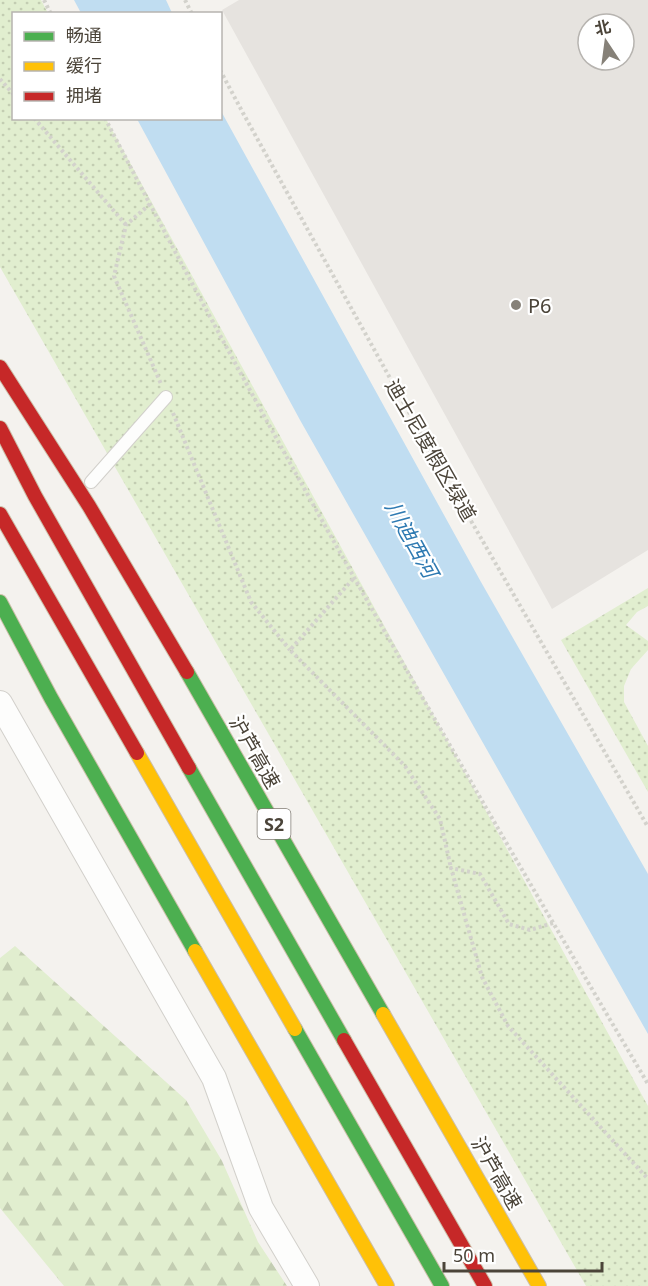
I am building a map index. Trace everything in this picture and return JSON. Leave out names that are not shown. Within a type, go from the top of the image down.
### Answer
[{"type":"highway","name":"沪芦高速","points":[[0,367],[77,486],[160,624],[538,1286]]},
{"type":"highway","name":"S2","points":[[0,428],[114,638],[485,1286]]},
{"type":"highway","points":[[0,514],[442,1286]]},
{"type":"highway","points":[[0,602],[57,708],[387,1286]]},
{"type":"street","points":[[0,703],[214,1078],[261,1208],[307,1286]]},
{"type":"lane","points":[[91,482],[166,397]]},
{"type":"path","name":"迪士尼度假区绿道","points":[[222,74],[426,443],[648,827]]},
{"type":"path","points":[[0,79],[12,93]]},
{"type":"path","points":[[36,120],[126,225]]},
{"type":"path","points":[[106,120],[353,579],[648,1084]]},
{"type":"path","points":[[150,204],[126,225],[114,276],[251,602],[290,650],[405,766],[440,819],[451,868],[482,977],[508,1026],[648,1179]]},
{"type":"path","points":[[290,650],[353,579]]},
{"type":"path","points":[[451,868],[480,874],[509,924],[530,930],[553,922]]},
{"type":"green space","points":[[0,0],[41,0],[47,12],[12,12],[12,120],[107,120],[648,1106],[648,1286],[586,1286],[0,267]]},
{"type":"green space","points":[[648,588],[648,606],[637,612],[626,625],[648,641],[648,650],[631,669],[624,686],[624,702],[648,746],[648,792],[561,640]]},
{"type":"green space","points":[[15,946],[186,1100],[222,1161],[258,1242],[287,1286],[64,1286],[0,1208],[0,958]]},
{"type":"shaded area","name":"P6","points":[[239,0],[648,0],[648,550],[552,609],[222,10]]},
{"type":"water","points":[[74,0],[166,0],[172,12],[80,12]]},
{"type":"water","name":"川迪西河","points":[[222,113],[481,582],[648,874],[648,1034],[300,420],[138,120],[222,120]]},
{"type":"traffic: fast","points":[[0,602],[51,698],[195,951]]},
{"type":"traffic: fast","points":[[187,672],[383,1014]]},
{"type":"traffic: fast","points":[[189,768],[344,1040]]},
{"type":"traffic: fast","points":[[295,1029],[442,1286]]},
{"type":"traffic: slow","points":[[137,753],[295,1029]]},
{"type":"traffic: slow","points":[[195,951],[387,1286]]},
{"type":"traffic: slow","points":[[383,1014],[539,1286]]},
{"type":"traffic: jam","points":[[0,367],[89,506],[187,672]]},
{"type":"traffic: jam","points":[[0,428],[35,496],[189,768]]},
{"type":"traffic: jam","points":[[0,514],[137,753]]},
{"type":"traffic: jam","points":[[344,1040],[485,1286]]},
{"type":"place","name":"P6","points":[[516,305]]}]
